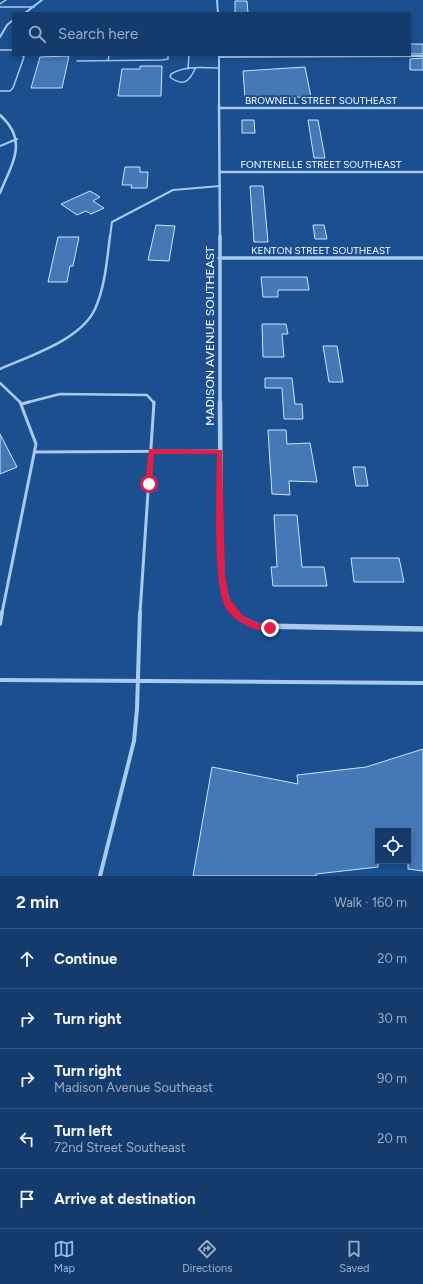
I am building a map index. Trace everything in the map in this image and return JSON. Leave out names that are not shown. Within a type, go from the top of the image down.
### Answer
[{"type":"street","points":[[26,12],[42,0]]},
{"type":"street","points":[[218,0],[218,12]]},
{"type":"street","points":[[0,37],[6,25],[12,21]]},
{"type":"street","points":[[219,56],[423,56]]},
{"type":"street","name":"MADISON AVENUE SOUTHEAST","points":[[219,56],[220,452],[222,588],[229,606],[234,613],[248,623],[270,628],[423,629]]},
{"type":"street","name":"BROWNELL STREET SOUTHEAST","points":[[220,108],[423,108]]},
{"type":"street","points":[[0,115],[13,125],[17,139],[16,148],[0,193]]},
{"type":"street","name":"FONTENELLE STREET SOUTHEAST","points":[[220,172],[423,172]]},
{"type":"street","name":"KENTON STREET SOUTHEAST","points":[[219,258],[423,258]]},
{"type":"lane","points":[[0,6],[6,0]]},
{"type":"lane","points":[[0,6],[34,7]]},
{"type":"lane","points":[[0,50],[12,50]]},
{"type":"lane","points":[[0,91],[10,91],[13,88],[24,57],[22,56]]},
{"type":"lane","points":[[108,61],[109,56]]},
{"type":"lane","points":[[128,56],[128,61]]},
{"type":"lane","points":[[77,62],[162,60],[168,59],[168,56]]},
{"type":"lane","points":[[188,69],[189,56]]},
{"type":"lane","points":[[195,69],[191,78],[184,82],[174,81],[170,77],[175,71],[188,69],[219,68]]},
{"type":"lane","points":[[0,146],[17,139]]},
{"type":"lane","points":[[0,369],[69,336],[90,317],[100,293],[112,222],[173,190],[220,186]]},
{"type":"lane","points":[[0,383],[22,404],[35,437],[35,452],[0,624]]},
{"type":"lane","points":[[22,404],[60,394],[147,395],[153,399],[154,405],[138,641],[138,682],[134,741],[100,876]]},
{"type":"lane","points":[[35,452],[220,452]]},
{"type":"lane","points":[[0,680],[423,683]]},
{"type":"building","points":[[235,1],[247,1],[248,12],[235,12]]},
{"type":"building","points":[[411,44],[423,44],[423,54],[411,54]]},
{"type":"building","points":[[69,56],[62,88],[31,88],[40,57]]},
{"type":"building","points":[[423,58],[423,70],[410,70],[410,59]]},
{"type":"building","points":[[140,66],[162,66],[161,96],[118,96],[122,69],[140,69]]},
{"type":"building","points":[[305,67],[311,97],[245,98],[243,71]]},
{"type":"building","points":[[242,120],[254,120],[255,133],[242,133]]},
{"type":"building","points":[[308,120],[318,120],[325,158],[314,158]]},
{"type":"building","points":[[125,167],[140,167],[140,172],[148,172],[147,188],[131,188],[132,185],[122,185]]},
{"type":"building","points":[[250,186],[263,186],[268,242],[254,242]]},
{"type":"building","points":[[90,191],[100,197],[93,201],[104,208],[91,214],[86,211],[77,215],[61,204]]},
{"type":"building","points":[[156,225],[175,226],[169,261],[148,260]]},
{"type":"building","points":[[313,225],[324,225],[327,239],[315,239]]},
{"type":"building","points":[[58,237],[79,237],[73,266],[70,266],[67,282],[48,282]]},
{"type":"building","points":[[261,277],[307,277],[309,290],[278,290],[278,297],[263,297]]},
{"type":"building","points":[[262,324],[286,324],[288,334],[282,334],[284,357],[263,357]]},
{"type":"building","points":[[323,346],[337,346],[343,382],[329,382]]},
{"type":"building","points":[[265,378],[292,378],[295,404],[302,404],[303,419],[284,419],[282,388],[265,388]]},
{"type":"building","points":[[268,430],[286,430],[287,444],[310,443],[317,482],[289,481],[290,495],[272,494]]},
{"type":"building","points":[[0,434],[17,467],[0,474]]},
{"type":"building","points":[[353,467],[365,467],[368,486],[356,486]]},
{"type":"building","points":[[274,515],[297,515],[302,567],[324,567],[327,586],[273,586],[271,567],[277,567]]},
{"type":"building","points":[[351,558],[399,558],[404,582],[354,582]]},
{"type":"building","points":[[423,749],[423,871],[408,869],[408,864],[411,864],[411,828],[375,828],[375,864],[378,864],[378,867],[316,874],[316,876],[193,876],[212,767],[298,784],[297,775],[366,767]]},
{"type":"route","points":[[149,484],[151,451],[220,452],[222,588],[225,598],[234,613],[248,623],[270,628]]}]
